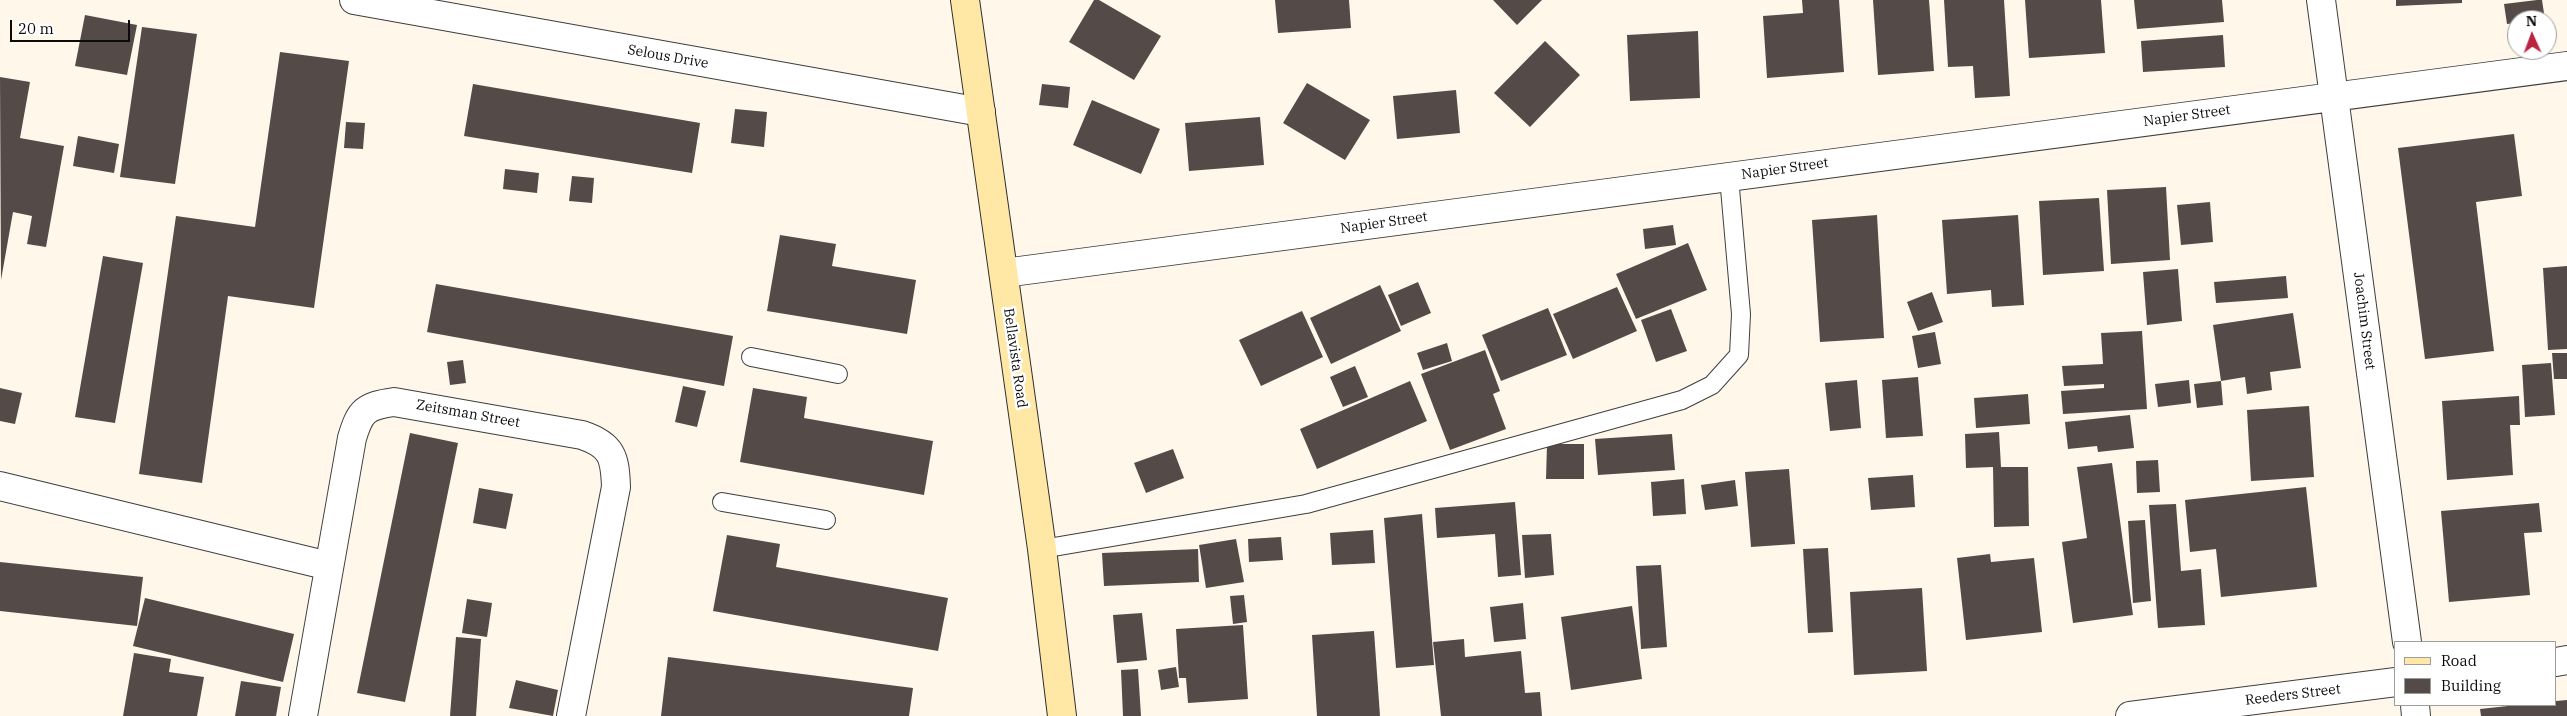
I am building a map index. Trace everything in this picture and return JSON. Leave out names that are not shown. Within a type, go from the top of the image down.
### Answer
[{"type":"street","name":"Selous Drive","points":[[354,0],[981,112]]},
{"type":"street","name":"Bellavista Road","points":[[965,0],[1042,549],[1062,716]]},
{"type":"street","name":"Joachim Street","points":[[2321,0],[2406,641]]},
{"type":"street","name":"Napier Street","points":[[1004,273],[2567,66]]},
{"type":"street","name":"Zeitsman Street","points":[[303,716],[352,438],[358,419],[368,408],[394,402],[582,435],[599,440],[610,451],[615,466],[616,487],[571,716]]},
{"type":"street","points":[[0,486],[329,566]]},
{"type":"street","name":"Reeders Street","points":[[2130,716],[2215,711],[2394,682]]},
{"type":"lane","points":[[1042,549],[1306,504],[1682,400],[1712,385],[1739,355],[1741,314],[1730,177]]},
{"type":"lane","points":[[751,357],[838,374]]},
{"type":"lane","points":[[722,502],[826,520]]},
{"type":"building","points":[[1094,0],[1099,0],[1161,36],[1134,80],[1069,42]]},
{"type":"building","points":[[1275,0],[1349,0],[1351,28],[1278,33]]},
{"type":"building","points":[[1493,0],[1542,0],[1517,25]]},
{"type":"building","points":[[1802,0],[1839,0],[1844,72],[1767,78],[1763,16],[1803,13]]},
{"type":"building","points":[[1873,0],[1929,0],[1934,71],[1878,75]]},
{"type":"building","points":[[1944,0],[2004,0],[2010,96],[1975,98],[1973,66],[1948,67]]},
{"type":"building","points":[[2025,0],[2101,0],[2105,53],[2029,58]]},
{"type":"building","points":[[2134,0],[2222,0],[2224,22],[2137,29]]},
{"type":"building","points":[[2396,0],[2462,0],[2462,3],[2396,6]]},
{"type":"building","points":[[2542,0],[2544,10],[2507,10],[2507,24],[2504,4]]},
{"type":"building","points":[[85,15],[137,25],[127,75],[75,66]]},
{"type":"building","points":[[142,27],[197,34],[175,184],[120,177]]},
{"type":"building","points":[[1698,31],[1700,98],[1630,101],[1627,35]]},
{"type":"building","points":[[2223,35],[2225,67],[2143,72],[2141,41]]},
{"type":"building","points":[[1545,41],[1580,75],[1530,127],[1494,93]]},
{"type":"building","points":[[280,52],[349,61],[314,308],[228,296],[202,483],[139,474],[176,216],[255,227]]},
{"type":"building","points":[[0,77],[30,82],[20,138],[64,146],[46,247],[27,244],[32,216],[13,212],[1,280]]},
{"type":"building","points":[[1307,83],[1370,120],[1345,160],[1283,123]]},
{"type":"building","points":[[473,84],[700,123],[692,173],[464,136]]},
{"type":"building","points":[[1042,84],[1070,87],[1068,108],[1039,105]]},
{"type":"building","points":[[1456,90],[1460,133],[1397,139],[1393,96]]},
{"type":"building","points":[[1092,100],[1160,129],[1141,174],[1073,145]]},
{"type":"building","points":[[735,109],[767,112],[764,147],[731,143]]},
{"type":"building","points":[[1260,117],[1264,165],[1189,171],[1185,123]]},
{"type":"building","points":[[346,122],[365,123],[363,149],[344,148]]},
{"type":"building","points":[[2514,134],[2522,196],[2476,202],[2494,351],[2425,359],[2398,148]]},
{"type":"building","points":[[78,136],[119,144],[114,173],[73,166]]},
{"type":"building","points":[[505,169],[539,173],[537,193],[503,189]]},
{"type":"building","points":[[572,176],[594,178],[592,203],[569,201]]},
{"type":"building","points":[[2166,187],[2170,260],[2111,264],[2107,190]]},
{"type":"building","points":[[2099,198],[2104,271],[2043,275],[2039,201]]},
{"type":"building","points":[[2210,202],[2213,242],[2181,245],[2177,205]]},
{"type":"building","points":[[1877,215],[1884,338],[1820,342],[1812,220]]},
{"type":"building","points":[[2018,215],[2024,305],[1992,307],[1991,290],[1947,294],[1942,220]]},
{"type":"building","points":[[1673,225],[1676,245],[1645,249],[1643,229]]},
{"type":"building","points":[[780,235],[836,244],[832,266],[916,280],[907,334],[767,311]]},
{"type":"building","points":[[1688,243],[1707,290],[1636,319],[1616,274]]},
{"type":"building","points":[[103,256],[143,263],[115,423],[75,417]]},
{"type":"building","points":[[2567,266],[2567,349],[2548,350],[2543,268]]},
{"type":"building","points":[[2178,269],[2182,321],[2147,325],[2143,272]]},
{"type":"building","points":[[2286,276],[2288,298],[2216,303],[2214,282]]},
{"type":"building","points":[[1418,282],[1431,313],[1401,326],[1388,295]]},
{"type":"building","points":[[436,284],[733,336],[724,386],[427,332]]},
{"type":"building","points":[[1380,285],[1401,331],[1331,364],[1310,318]]},
{"type":"building","points":[[1617,287],[1637,331],[1573,359],[1553,314]]},
{"type":"building","points":[[1932,292],[1943,322],[1918,331],[1907,302]]},
{"type":"building","points":[[1548,308],[1567,355],[1501,381],[1482,335]]},
{"type":"building","points":[[1671,309],[1687,351],[1656,362],[1641,320]]},
{"type":"building","points":[[1302,311],[1323,357],[1261,386],[1239,340]]},
{"type":"building","points":[[2293,313],[2301,368],[2270,372],[2272,390],[2247,394],[2245,377],[2221,381],[2213,325]]},
{"type":"building","points":[[2142,331],[2147,409],[2063,414],[2061,391],[2104,388],[2104,384],[2064,386],[2062,366],[2103,364],[2101,333]]},
{"type":"building","points":[[1935,332],[1941,364],[1918,368],[1912,336]]},
{"type":"building","points":[[1447,343],[1452,361],[1423,370],[1417,353]]},
{"type":"building","points":[[1485,350],[1500,391],[1493,394],[1506,429],[1450,450],[1421,374]]},
{"type":"building","points":[[2552,353],[2567,353],[2567,379],[2554,379]]},
{"type":"building","points":[[463,360],[466,383],[450,385],[447,362]]},
{"type":"building","points":[[2551,363],[2555,415],[2525,417],[2522,365]]},
{"type":"building","points":[[1355,366],[1368,397],[1343,407],[1330,377]]},
{"type":"building","points":[[1918,377],[1923,436],[1886,438],[1882,380]]},
{"type":"building","points":[[1857,380],[1861,428],[1830,431],[1825,383]]},
{"type":"building","points":[[2189,380],[2191,403],[2158,407],[2155,384]]},
{"type":"building","points":[[1410,381],[1427,421],[1317,469],[1300,429]]},
{"type":"building","points":[[2221,381],[2223,405],[2197,408],[2194,384]]},
{"type":"building","points":[[683,386],[706,391],[697,427],[675,422]]},
{"type":"building","points":[[0,388],[22,393],[15,424],[0,421]]},
{"type":"building","points":[[753,388],[807,397],[804,418],[933,441],[924,495],[740,462]]},
{"type":"building","points":[[2028,394],[2030,424],[1976,428],[1974,398]]},
{"type":"building","points":[[2519,396],[2520,425],[2510,425],[2513,475],[2447,480],[2442,401]]},
{"type":"building","points":[[2309,406],[2314,477],[2251,481],[2247,410]]},
{"type":"building","points":[[2130,415],[2134,448],[2098,452],[2097,446],[2068,449],[2065,422]]},
{"type":"building","points":[[1999,432],[2001,467],[2028,467],[2029,526],[1994,527],[1993,467],[1966,468],[1965,434]]},
{"type":"building","points":[[410,433],[458,443],[405,702],[357,693]]},
{"type":"building","points":[[1672,434],[1675,470],[1598,475],[1595,439]]},
{"type":"building","points":[[1547,444],[1584,444],[1584,479],[1546,479]]},
{"type":"building","points":[[1173,449],[1184,478],[1146,493],[1134,463]]},
{"type":"building","points":[[2158,460],[2160,492],[2137,493],[2136,461]]},
{"type":"building","points":[[2112,463],[2133,615],[2073,623],[2062,542],[2087,538],[2077,467]]},
{"type":"building","points":[[1789,469],[1795,544],[1751,547],[1745,472]]},
{"type":"building","points":[[1913,475],[1915,507],[1871,510],[1868,478]]},
{"type":"building","points":[[1684,479],[1686,514],[1653,516],[1651,482]]},
{"type":"building","points":[[1735,480],[1738,506],[1705,510],[1701,485]]},
{"type":"building","points":[[2306,487],[2317,587],[2221,597],[2216,549],[2190,552],[2185,500]]},
{"type":"building","points":[[479,488],[513,494],[506,529],[473,523]]},
{"type":"building","points":[[1515,502],[1521,575],[1498,577],[1495,534],[1437,538],[1435,508]]},
{"type":"building","points":[[2539,503],[2542,532],[2524,533],[2530,595],[2449,602],[2441,511]]},
{"type":"building","points":[[2176,504],[2181,571],[2201,569],[2205,625],[2158,628],[2149,505]]},
{"type":"building","points":[[1422,514],[1434,665],[1396,668],[1384,518]]},
{"type":"building","points":[[2145,520],[2151,601],[2133,603],[2128,521]]},
{"type":"building","points":[[1373,530],[1375,563],[1332,565],[1330,533]]},
{"type":"building","points":[[1551,534],[1554,575],[1525,578],[1522,535]]},
{"type":"building","points":[[727,535],[780,544],[776,567],[948,598],[938,651],[713,611]]},
{"type":"building","points":[[1281,537],[1283,560],[1249,562],[1248,539]]},
{"type":"building","points":[[1236,539],[1244,582],[1206,588],[1199,545]]},
{"type":"building","points":[[1828,548],[1833,632],[1808,633],[1803,549]]},
{"type":"building","points":[[1198,549],[1199,582],[1104,586],[1102,553]]},
{"type":"building","points":[[1990,554],[1991,562],[2034,558],[2042,632],[1966,640],[1957,558]]},
{"type":"building","points":[[0,562],[143,577],[137,626],[0,611]]},
{"type":"building","points":[[1661,565],[1667,647],[1641,649],[1636,566]]},
{"type":"building","points":[[1922,588],[1927,671],[1854,675],[1850,592]]},
{"type":"building","points":[[1244,595],[1247,622],[1233,624],[1230,596]]},
{"type":"building","points":[[145,598],[294,634],[283,682],[133,646]]},
{"type":"building","points":[[467,599],[492,603],[487,637],[462,633]]},
{"type":"building","points":[[1523,603],[1526,639],[1494,642],[1490,607]]},
{"type":"building","points":[[1632,606],[1642,679],[1571,690],[1561,617]]},
{"type":"building","points":[[1142,613],[1147,660],[1117,663],[1113,615]]},
{"type":"building","points":[[1243,625],[1248,699],[1188,703],[1186,678],[1179,678],[1176,629]]},
{"type":"building","points":[[1374,631],[1380,716],[1317,716],[1312,635]]},
{"type":"building","points":[[456,637],[481,639],[476,716],[450,716]]},
{"type":"building","points":[[1464,639],[1465,657],[1521,651],[1525,693],[1540,692],[1542,716],[1441,716],[1433,642]]},
{"type":"building","points":[[134,653],[171,659],[169,672],[204,677],[197,716],[123,716]]},
{"type":"building","points":[[668,657],[913,688],[909,716],[661,716]]},
{"type":"building","points":[[1176,667],[1179,687],[1161,690],[1158,670]]},
{"type":"building","points":[[1138,669],[1141,716],[1123,716],[1121,670]]},
{"type":"building","points":[[516,680],[558,690],[553,716],[509,708]]},
{"type":"building","points":[[241,681],[281,687],[276,716],[235,716]]},
{"type":"building","points":[[2567,700],[2567,716],[2481,716],[2480,709],[2508,706],[2557,706],[2557,701]]}]
